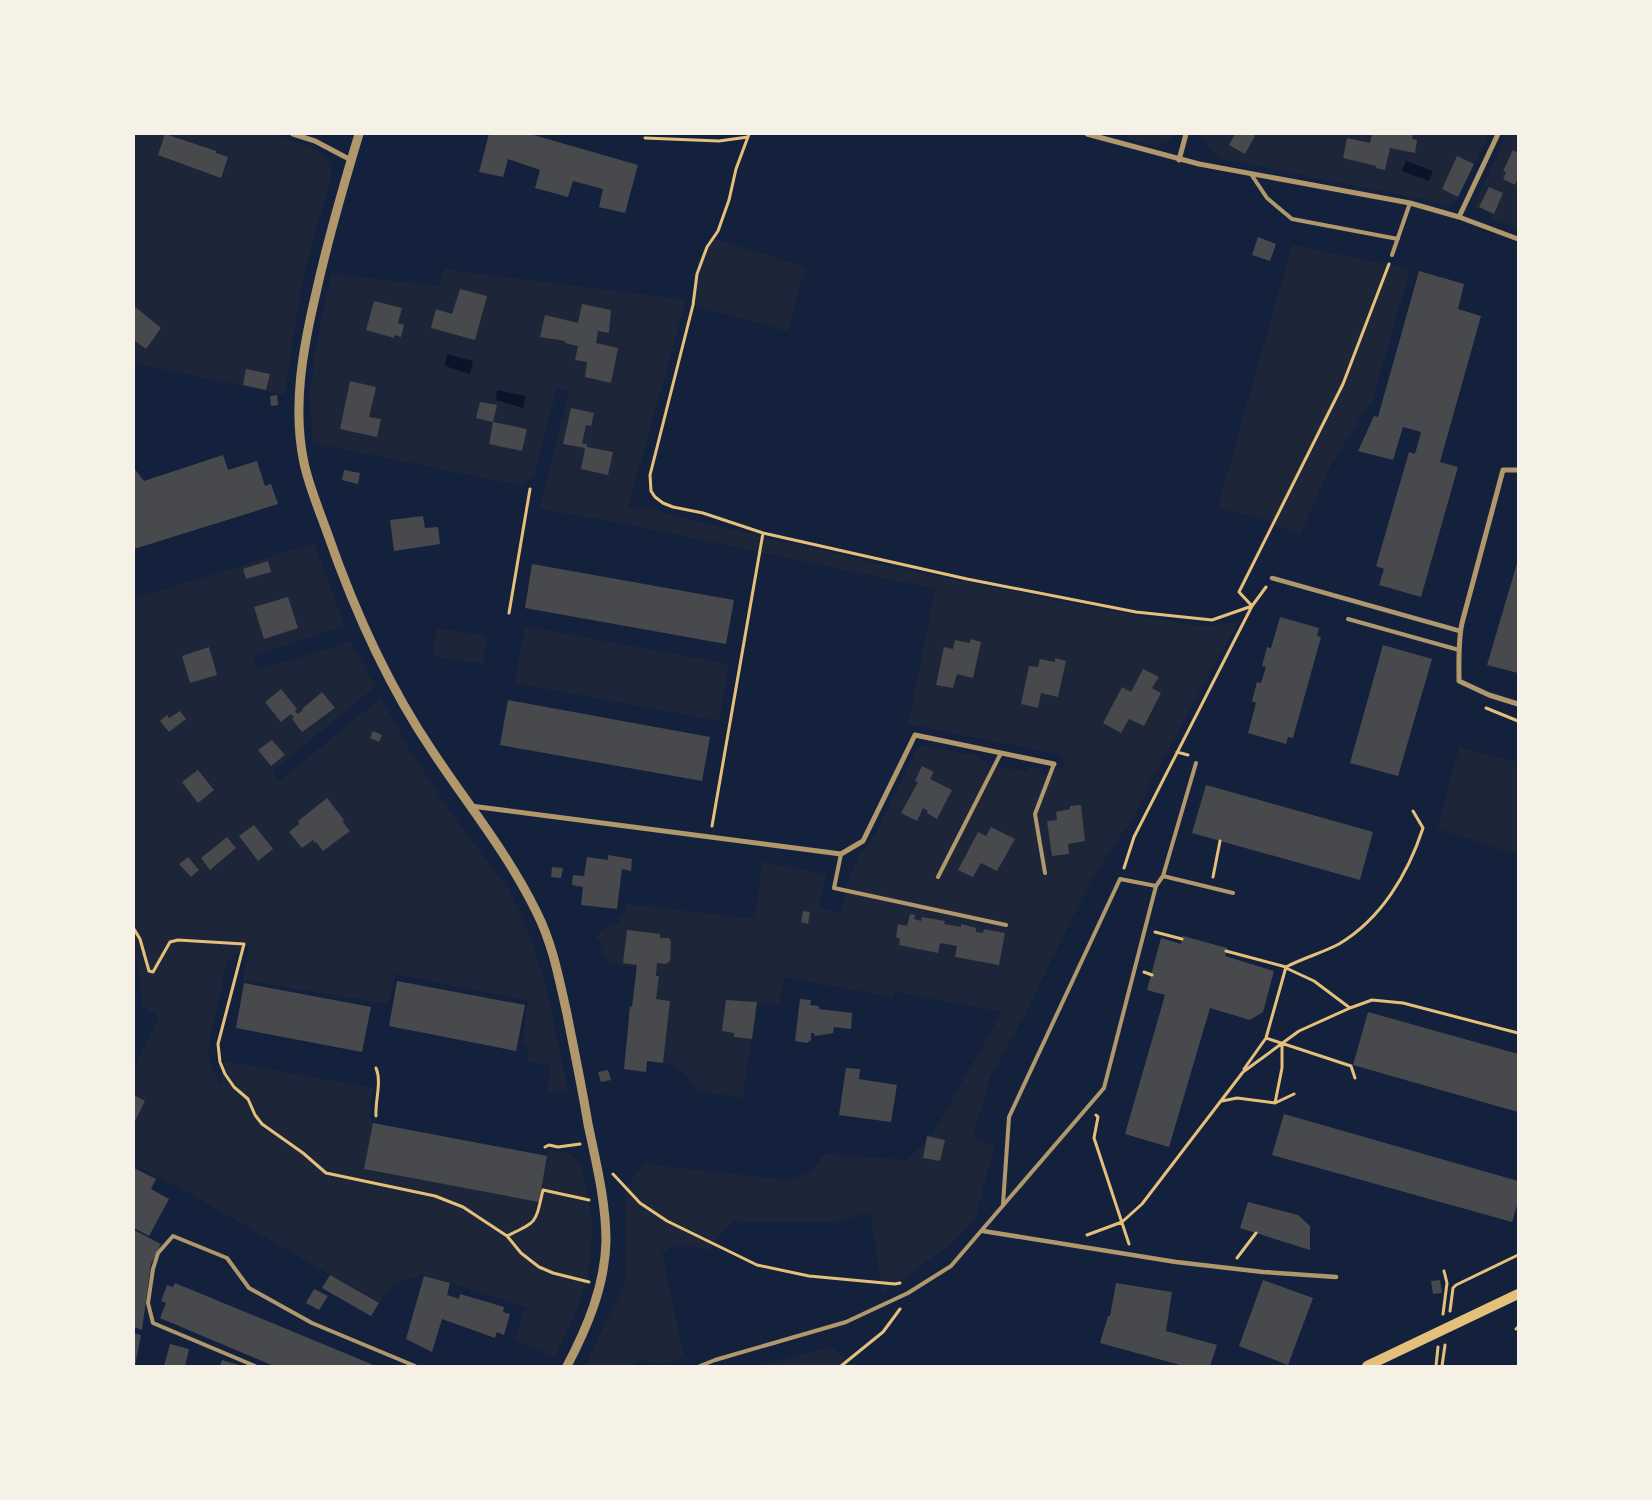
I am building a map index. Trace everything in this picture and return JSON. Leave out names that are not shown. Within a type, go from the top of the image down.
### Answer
[{"type":"main road","points":[[1367,1366],[1518,1294]]},
{"type":"street","points":[[293,134],[315,141],[351,160]]},
{"type":"street","points":[[359,134],[326,248],[305,341],[300,381],[299,410],[304,464],[346,587],[390,683],[432,751],[518,877],[538,914],[556,961],[601,1190],[606,1239],[603,1273],[597,1296],[587,1324],[567,1366]]},
{"type":"street","points":[[1087,134],[1104,136],[1180,160],[1410,203],[1459,217],[1518,239]]},
{"type":"street","points":[[1180,160],[1186,134]]},
{"type":"street","points":[[1459,217],[1498,134]]},
{"type":"street","points":[[1518,470],[1503,470],[1460,631],[1459,650],[1459,681],[1489,695],[1518,704]]},
{"type":"street","points":[[1272,578],[1460,631]]},
{"type":"street","points":[[471,806],[841,854],[863,841],[915,735],[1054,764]]},
{"type":"street","points":[[983,1231],[1134,1256],[1263,1272],[1336,1277]]},
{"type":"lane","points":[[1252,174],[1267,198],[1292,219],[1398,239]]},
{"type":"lane","points":[[1392,255],[1410,203]]},
{"type":"lane","points":[[1348,620],[1459,650]]},
{"type":"lane","points":[[938,877],[1001,752]]},
{"type":"lane","points":[[700,1366],[846,1322],[908,1292],[951,1266],[1104,1088],[1156,886],[1164,876],[1196,763]]},
{"type":"lane","points":[[1046,873],[1035,814],[1054,764]]},
{"type":"lane","points":[[841,854],[834,888],[1006,925]]},
{"type":"lane","points":[[1164,876],[1233,893]]},
{"type":"lane","points":[[1003,1204],[1009,1117],[1120,879],[1156,886]]},
{"type":"lane","points":[[255,1366],[153,1322],[148,1303],[153,1269],[158,1253],[173,1236],[227,1258],[249,1288],[312,1323],[415,1366]]},
{"type":"path","points":[[645,138],[719,141],[748,136],[736,169],[729,200],[718,231],[707,248],[697,274],[693,305],[650,475],[651,491],[655,497],[673,507],[703,513],[763,534],[967,579],[1136,612],[1212,620],[1252,606]]},
{"type":"path","points":[[1252,606],[1239,592],[1343,384],[1392,255]]},
{"type":"path","points":[[509,613],[530,489]]},
{"type":"path","points":[[710,837],[763,534]]},
{"type":"path","points":[[1120,879],[1134,837],[1252,606],[1272,578]]},
{"type":"path","points":[[1085,1236],[1122,1222],[1142,1204],[1222,1101],[1266,1038],[1286,967],[1324,952],[1354,934],[1378,911],[1395,889],[1418,845],[1424,828],[1413,811]]},
{"type":"path","points":[[1211,888],[1220,841]]},
{"type":"path","points":[[134,929],[140,939],[149,971],[153,972],[170,942],[178,940],[244,944],[218,1044],[220,1062],[225,1074],[234,1087],[248,1099],[255,1115],[262,1124],[303,1153],[326,1173],[435,1196],[463,1207],[507,1236],[521,1253],[539,1266],[553,1273],[589,1282]]},
{"type":"path","points":[[1145,930],[1182,940]]},
{"type":"path","points":[[1226,951],[1286,967],[1314,981],[1350,1008]]},
{"type":"path","points":[[1242,1072],[1299,1031],[1372,1000],[1403,1002],[1518,1032]]},
{"type":"path","points":[[1266,1038],[1351,1066],[1355,1078]]},
{"type":"path","points":[[1275,1104],[1282,1068],[1282,1043]]},
{"type":"path","points":[[376,1068],[379,1074],[375,1104],[376,1116]]},
{"type":"path","points":[[1222,1101],[1237,1098],[1275,1104],[1294,1094]]},
{"type":"path","points":[[1088,1106],[1098,1117],[1094,1138],[1134,1256]]},
{"type":"path","points":[[545,1147],[549,1145],[558,1147],[581,1144]]},
{"type":"path","points":[[613,1174],[640,1203],[660,1217],[758,1265],[818,1277],[895,1284],[902,1282]]},
{"type":"path","points":[[507,1236],[530,1225],[534,1221],[537,1217],[543,1190],[591,1200]]},
{"type":"path","points":[[1229,1268],[1256,1233]]},
{"type":"path","points":[[1452,1296],[1453,1288],[1460,1282],[1518,1255]]},
{"type":"path","points":[[1444,1272],[1447,1283],[1445,1296]]},
{"type":"path","points":[[841,1366],[883,1332],[899,1312],[908,1292]]},
{"type":"path","points":[[1435,1365],[1439,1364],[1441,1366]]},
{"type":"shaded area","points":[[134,134],[272,134],[312,148],[323,154],[329,164],[332,173],[303,278],[284,395],[134,363]]},
{"type":"shaded area","points":[[1128,134],[1173,134],[1170,140],[1156,147],[1126,138]]},
{"type":"shaded area","points":[[1201,134],[1489,134],[1474,164],[1457,157],[1442,189],[1458,197],[1456,201],[1447,206],[1427,200],[1220,159],[1209,148]]},
{"type":"shaded area","points":[[1507,134],[1518,134],[1518,227],[1491,219],[1493,214],[1474,206]]},
{"type":"shaded area","points":[[1406,161],[1433,171],[1429,181],[1402,171]]},
{"type":"shaded area","points":[[714,239],[806,267],[787,331],[693,305],[697,279],[702,263]]},
{"type":"shaded area","points":[[1292,245],[1410,269],[1373,399],[1330,467],[1300,535],[1269,522],[1218,506]]},
{"type":"shaded area","points":[[444,269],[686,300],[628,508],[646,507],[683,518],[902,569],[1096,608],[1204,627],[1238,622],[1150,783],[1136,813],[1091,880],[1024,1016],[990,1078],[973,1136],[994,1146],[975,1220],[947,1247],[883,1293],[870,1212],[831,1223],[733,1221],[708,1250],[677,1244],[662,1253],[684,1357],[660,1364],[641,1359],[634,1366],[585,1366],[625,1282],[625,1189],[644,1164],[787,1180],[812,1172],[824,1154],[907,1160],[931,1137],[1002,1012],[895,992],[893,997],[784,977],[779,1005],[756,1002],[743,1098],[697,1091],[683,1072],[663,1063],[670,1001],[656,999],[659,976],[636,973],[636,967],[616,964],[606,958],[600,941],[596,937],[598,934],[606,927],[619,923],[620,913],[626,914],[627,904],[755,919],[762,862],[826,874],[819,908],[840,912],[849,879],[858,857],[876,833],[917,749],[923,746],[975,755],[988,765],[1026,771],[1032,767],[1039,769],[1042,776],[1065,765],[1061,755],[908,724],[935,589],[626,524],[540,509],[569,390],[557,389],[533,478],[519,485],[313,443],[310,396],[315,350],[331,274],[439,286]]},
{"type":"shaded area","points":[[447,354],[473,361],[470,374],[445,366]]},
{"type":"shaded area","points":[[497,390],[525,396],[523,408],[496,400]]},
{"type":"shaded area","points":[[314,543],[345,626],[253,656],[258,670],[351,641],[375,687],[272,772],[279,781],[381,698],[409,749],[449,810],[509,890],[529,933],[545,982],[568,1090],[560,1092],[547,1091],[551,1066],[527,1061],[529,1046],[522,1045],[528,1001],[396,974],[387,1004],[243,980],[249,945],[227,961],[207,1053],[220,1087],[224,1061],[373,1088],[369,1117],[373,1123],[364,1169],[539,1201],[549,1149],[571,1154],[581,1164],[593,1223],[588,1277],[579,1305],[554,1357],[514,1340],[526,1307],[423,1274],[393,1285],[379,1303],[194,1196],[134,1165],[134,1123],[145,1101],[134,1095],[134,1069],[159,1017],[142,1006],[139,971],[134,955],[134,599]]},
{"type":"shaded area","points":[[525,626],[729,664],[719,721],[515,683]]},
{"type":"shaded area","points":[[437,628],[487,636],[483,664],[433,656]]},
{"type":"shaded area","points":[[1459,747],[1518,762],[1518,855],[1438,829]]},
{"type":"shaded area","points":[[832,1347],[852,1366],[760,1366]]},
{"type":"building","points":[[165,134],[216,151],[216,153],[228,157],[221,178],[158,155]]},
{"type":"building","points":[[489,134],[530,134],[638,165],[625,213],[599,207],[603,189],[573,181],[568,197],[535,188],[540,170],[508,159],[503,177],[479,172]]},
{"type":"building","points":[[1235,134],[1252,134],[1255,136],[1245,154],[1229,145]]},
{"type":"building","points":[[1372,134],[1413,134],[1412,139],[1417,140],[1415,153],[1390,148],[1385,170],[1343,158],[1347,138],[1370,143]]},
{"type":"building","points":[[1513,150],[1518,153],[1518,178],[1515,185],[1503,179],[1506,172],[1503,171]]},
{"type":"building","points":[[1457,156],[1474,164],[1458,197],[1442,189]]},
{"type":"building","points":[[1489,187],[1503,193],[1494,214],[1479,207]]},
{"type":"building","points":[[1258,237],[1276,244],[1270,261],[1252,255]]},
{"type":"building","points":[[1419,271],[1464,284],[1458,309],[1481,316],[1440,462],[1458,467],[1421,597],[1379,585],[1384,569],[1376,566],[1409,452],[1415,454],[1421,432],[1403,427],[1393,460],[1358,451],[1374,416],[1378,417]]},
{"type":"building","points":[[460,289],[487,296],[475,340],[431,328],[436,309],[452,314]]},
{"type":"building","points":[[374,301],[402,308],[398,323],[404,325],[401,337],[394,335],[394,338],[366,330]]},
{"type":"building","points":[[582,304],[611,310],[609,333],[598,331],[596,343],[618,348],[611,383],[585,377],[587,362],[575,360],[578,346],[565,343],[565,341],[540,337],[545,315],[578,323]]},
{"type":"building","points":[[134,306],[161,328],[146,349],[134,340]]},
{"type":"building","points":[[246,369],[270,374],[266,390],[243,385]]},
{"type":"building","points":[[350,381],[376,387],[369,417],[381,419],[377,437],[340,429]]},
{"type":"building","points":[[277,395],[278,405],[271,406],[270,396]]},
{"type":"building","points":[[480,402],[497,405],[493,422],[476,418]]},
{"type":"building","points":[[571,408],[594,413],[591,426],[586,425],[582,444],[587,444],[587,447],[613,452],[608,475],[581,469],[585,448],[563,444]]},
{"type":"building","points":[[493,422],[527,429],[522,451],[489,444]]},
{"type":"building","points":[[223,455],[228,470],[257,461],[265,486],[271,484],[278,504],[134,549],[134,468],[144,481]]},
{"type":"building","points":[[344,470],[360,473],[358,484],[342,480]]},
{"type":"building","points":[[423,516],[425,528],[438,527],[440,544],[394,551],[390,520]]},
{"type":"building","points":[[1518,560],[1518,673],[1487,665]]},
{"type":"building","points":[[268,561],[271,572],[246,579],[243,569]]},
{"type":"building","points":[[532,564],[734,600],[726,644],[525,608]]},
{"type":"building","points":[[288,597],[298,628],[264,639],[254,607]]},
{"type":"building","points":[[1280,617],[1319,628],[1317,636],[1321,637],[1293,738],[1288,737],[1286,744],[1248,733],[1256,703],[1252,701],[1257,682],[1261,683],[1266,667],[1262,666],[1267,647],[1271,648]]},
{"type":"building","points":[[970,639],[981,642],[973,678],[957,674],[953,688],[936,685],[944,647],[953,649],[955,640],[970,643]]},
{"type":"building","points":[[1383,645],[1432,659],[1398,776],[1350,763]]},
{"type":"building","points":[[209,647],[217,675],[190,683],[182,656]]},
{"type":"building","points":[[1055,658],[1066,661],[1058,697],[1041,693],[1038,708],[1021,704],[1029,666],[1038,667],[1040,659],[1055,662]]},
{"type":"building","points":[[1143,669],[1159,677],[1152,688],[1161,693],[1144,726],[1129,719],[1121,733],[1103,723],[1122,687],[1131,692]]},
{"type":"building","points":[[281,689],[297,709],[295,711],[298,714],[322,692],[335,708],[302,732],[292,719],[294,717],[291,714],[281,722],[265,702]]},
{"type":"building","points":[[508,700],[710,737],[702,781],[500,745]]},
{"type":"building","points":[[180,711],[186,719],[169,732],[160,721],[167,715],[169,718]]},
{"type":"building","points":[[373,731],[382,735],[379,742],[370,738]]},
{"type":"building","points":[[272,740],[285,755],[271,766],[258,750]]},
{"type":"building","points":[[922,766],[934,772],[930,779],[952,790],[937,819],[923,808],[917,821],[901,813],[918,782],[915,781]]},
{"type":"building","points":[[198,770],[214,790],[198,803],[182,782]]},
{"type":"building","points":[[1206,785],[1373,832],[1360,880],[1192,833]]},
{"type":"building","points":[[327,798],[350,831],[323,851],[313,840],[302,848],[289,832],[299,824],[298,821]]},
{"type":"building","points":[[1081,805],[1085,841],[1068,844],[1069,854],[1052,856],[1047,821],[1057,820],[1056,812],[1070,809],[1070,806]]},
{"type":"building","points":[[254,825],[273,849],[258,861],[239,836]]},
{"type":"building","points":[[991,827],[1015,839],[997,871],[981,863],[973,877],[958,870],[978,832],[986,836]]},
{"type":"building","points":[[227,837],[236,848],[210,870],[201,858]]},
{"type":"building","points":[[608,855],[632,859],[631,871],[622,869],[617,909],[581,905],[583,887],[572,885],[573,875],[584,876],[587,857],[608,860]]},
{"type":"building","points":[[188,857],[199,870],[191,877],[179,864]]},
{"type":"building","points":[[552,867],[563,868],[561,878],[551,877]]},
{"type":"building","points":[[803,911],[810,912],[808,924],[801,922]]},
{"type":"building","points":[[910,914],[915,915],[914,919],[921,921],[922,917],[945,921],[944,924],[961,927],[961,924],[976,928],[976,932],[983,933],[984,929],[1005,933],[999,965],[955,957],[957,946],[940,943],[938,953],[899,945],[900,939],[896,937],[898,924],[907,926]]},
{"type":"building","points":[[627,930],[660,934],[660,938],[669,938],[671,942],[670,961],[666,964],[657,963],[656,976],[659,976],[656,999],[670,1001],[663,1063],[647,1061],[646,1072],[624,1069],[630,1006],[632,1007],[637,965],[623,963]]},
{"type":"building","points":[[1183,936],[1227,948],[1225,956],[1274,971],[1263,1012],[1250,1020],[1210,1008],[1169,1147],[1125,1134],[1165,995],[1147,990],[1161,938],[1181,944]]},
{"type":"building","points":[[397,981],[525,1005],[516,1051],[389,1026]]},
{"type":"building","points":[[244,983],[371,1007],[362,1052],[236,1028]]},
{"type":"building","points":[[800,999],[811,1000],[810,1005],[819,1006],[819,1009],[852,1013],[851,1029],[834,1027],[833,1033],[815,1036],[814,1033],[811,1033],[811,1040],[807,1043],[795,1041]]},
{"type":"building","points":[[726,1000],[757,1002],[752,1039],[734,1037],[734,1033],[722,1031]]},
{"type":"building","points":[[1368,1012],[1518,1054],[1518,1112],[1353,1065]]},
{"type":"building","points":[[846,1068],[860,1069],[859,1079],[897,1085],[891,1122],[839,1115]]},
{"type":"building","points":[[608,1070],[611,1080],[601,1082],[598,1072]]},
{"type":"building","points":[[134,1095],[145,1101],[134,1123]]},
{"type":"building","points":[[1284,1114],[1518,1181],[1518,1202],[1512,1222],[1272,1155]]},
{"type":"building","points":[[373,1123],[547,1156],[539,1202],[364,1169]]},
{"type":"building","points":[[927,1136],[945,1140],[940,1161],[923,1158]]},
{"type":"building","points":[[134,1168],[156,1179],[151,1189],[169,1199],[149,1236],[134,1228]]},
{"type":"building","points":[[1248,1202],[1298,1215],[1310,1226],[1310,1250],[1240,1228]]},
{"type":"building","points":[[134,1230],[161,1244],[151,1264],[142,1330],[134,1327]]},
{"type":"building","points":[[330,1275],[379,1303],[371,1316],[322,1288]]},
{"type":"building","points":[[424,1276],[450,1283],[447,1295],[459,1299],[460,1294],[504,1307],[503,1312],[510,1314],[504,1335],[497,1332],[495,1338],[442,1319],[432,1352],[406,1339]]},
{"type":"building","points":[[1263,1280],[1313,1298],[1288,1365],[1239,1346]]},
{"type":"building","points":[[1440,1280],[1442,1293],[1433,1294],[1431,1281]]},
{"type":"building","points":[[175,1283],[376,1366],[274,1366],[160,1318],[166,1303],[161,1301],[167,1285],[173,1287]]},
{"type":"building","points":[[1116,1283],[1172,1292],[1166,1331],[1217,1345],[1210,1366],[1184,1366],[1100,1343],[1108,1316],[1110,1316]]},
{"type":"building","points":[[314,1289],[328,1296],[319,1310],[306,1303]]},
{"type":"building","points":[[134,1333],[141,1335],[135,1366],[134,1366]]},
{"type":"building","points":[[170,1344],[189,1349],[185,1366],[164,1366]]},
{"type":"building","points":[[222,1360],[242,1366],[220,1366]]}]
